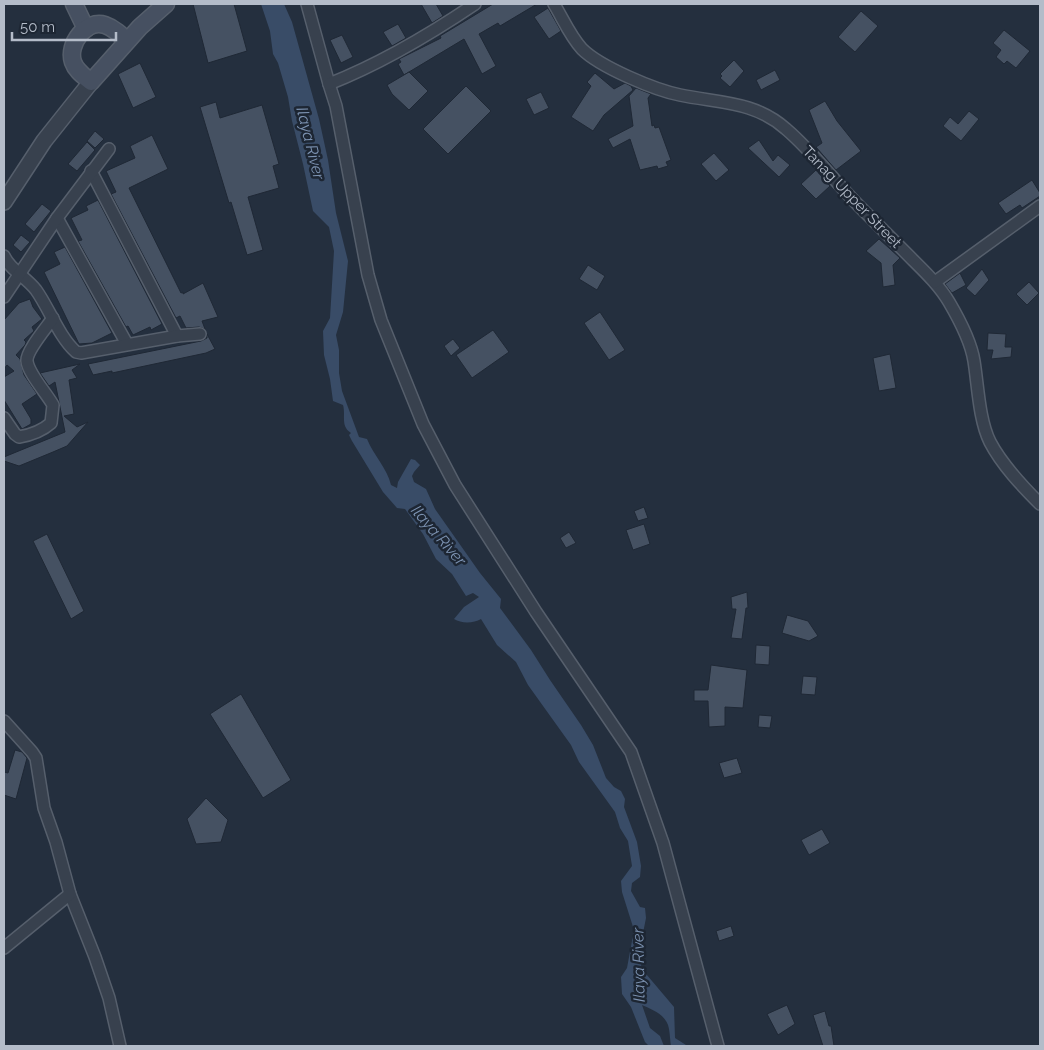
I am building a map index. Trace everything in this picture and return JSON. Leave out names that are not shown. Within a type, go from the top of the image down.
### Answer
[{"type":"main road","points":[[74,4],[86,29]]},
{"type":"main road","points":[[127,41],[112,28],[95,24],[86,29],[74,44],[71,54],[73,63],[77,70],[91,82],[127,41],[166,4]]},
{"type":"street","points":[[307,4],[328,84],[336,106],[366,266],[374,298],[422,424],[455,485],[536,612],[630,752],[663,843],[718,1046]]},
{"type":"street","points":[[328,84],[371,65],[428,34],[475,4]]},
{"type":"street","name":"Tanag Upper Street","points":[[554,4],[579,46],[612,69],[679,95],[724,101],[746,107],[768,116],[786,128],[857,204],[935,282],[949,302],[964,331],[974,359],[980,406],[990,442],[1013,475],[1040,504]]},
{"type":"street","points":[[4,202],[44,141],[91,82]]},
{"type":"street","points":[[4,297],[57,218],[108,150]]},
{"type":"street","points":[[91,171],[177,336]]},
{"type":"street","points":[[935,282],[1040,206]]},
{"type":"street","points":[[57,218],[127,344]]},
{"type":"street","points":[[5,261],[36,290],[70,348],[76,352],[81,353],[177,336],[200,334]]},
{"type":"street","points":[[4,418],[19,437],[28,436],[51,423],[53,405],[29,369],[27,360],[29,352],[53,318]]},
{"type":"street","points":[[4,721],[36,758],[44,808],[56,842],[70,894],[109,998],[120,1046]]},
{"type":"street","points":[[4,948],[70,894]]},
{"type":"water","name":"Ilaya River","points":[[261,4],[284,4],[292,22],[319,119],[328,160],[336,213],[348,261],[343,312],[336,335],[339,350],[339,373],[342,391],[359,437],[367,439],[387,473],[391,485],[397,488],[398,482],[411,459],[420,465],[412,476],[414,482],[426,489],[435,509],[480,573],[501,599],[500,608],[531,650],[593,745],[606,778],[614,787],[621,791],[625,799],[624,807],[637,842],[641,866],[640,877],[632,883],[631,891],[640,907],[645,908],[646,918],[641,968],[674,1007],[675,1038],[685,1046],[671,1046],[668,1024],[659,1014],[642,1005],[650,1028],[660,1036],[664,1046],[649,1046],[645,1042],[631,1007],[622,994],[621,977],[627,968],[634,930],[622,892],[621,881],[632,866],[628,841],[620,828],[615,812],[579,762],[571,745],[528,685],[516,662],[497,645],[481,619],[461,622],[454,619],[464,607],[479,597],[473,593],[466,596],[452,574],[436,559],[423,534],[405,509],[397,508],[383,492],[349,435],[351,433],[344,424],[343,405],[333,401],[324,355],[323,331],[330,318],[334,251],[329,227],[313,211],[288,97],[278,63],[273,54],[270,31]]},
{"type":"building","points":[[193,4],[234,4],[247,51],[208,63]]},
{"type":"building","points":[[421,4],[436,4],[443,16],[432,23]]},
{"type":"building","points":[[493,4],[537,4],[500,26],[498,23],[479,34],[496,66],[482,74],[464,39],[404,75],[398,64],[401,62],[399,59],[441,38],[440,36]]},
{"type":"building","points":[[548,8],[561,31],[549,39],[534,17]]},
{"type":"building","points":[[861,11],[878,26],[855,52],[838,37]]},
{"type":"building","points":[[398,24],[406,38],[392,46],[383,32]]},
{"type":"building","points":[[1004,30],[1030,51],[1016,68],[1007,61],[1004,64],[996,57],[1001,50],[993,43]]},
{"type":"building","points":[[342,35],[353,57],[341,63],[330,40]]},
{"type":"building","points":[[734,60],[744,71],[730,87],[720,78],[722,76],[720,74]]},
{"type":"building","points":[[140,63],[156,97],[133,108],[118,74]]},
{"type":"building","points":[[775,70],[780,80],[761,90],[756,80]]},
{"type":"building","points":[[409,72],[428,91],[409,110],[392,94],[387,85]]},
{"type":"building","points":[[595,73],[614,89],[625,83],[631,86],[633,90],[604,115],[593,131],[571,117],[591,86],[587,82]]},
{"type":"building","points":[[466,86],[491,111],[448,154],[423,129]]},
{"type":"building","points":[[636,88],[651,94],[648,98],[652,126],[654,125],[655,128],[659,127],[671,160],[666,162],[668,166],[658,169],[657,166],[640,170],[630,139],[613,148],[608,139],[633,126],[629,96]]},
{"type":"building","points":[[541,92],[549,108],[534,115],[526,99]]},
{"type":"building","points":[[825,101],[837,121],[861,151],[836,170],[816,147],[822,143],[809,110]]},
{"type":"building","points":[[216,102],[220,118],[262,105],[279,164],[273,166],[279,188],[248,197],[263,250],[247,255],[200,107]]},
{"type":"building","points":[[969,111],[979,119],[961,141],[943,126],[950,117],[958,124]]},
{"type":"building","points":[[95,131],[104,139],[95,148],[87,141]]},
{"type":"building","points":[[152,135],[168,169],[129,188],[181,293],[183,292],[183,294],[203,283],[218,317],[202,321],[205,329],[199,327],[186,328],[180,316],[176,318],[111,194],[116,192],[106,171],[135,158],[130,146]]},
{"type":"building","points":[[759,140],[773,161],[778,155],[790,165],[779,177],[748,148]]},
{"type":"building","points":[[87,142],[95,150],[77,171],[68,164]]},
{"type":"building","points":[[714,153],[729,170],[716,181],[701,164]]},
{"type":"building","points":[[816,170],[830,186],[816,199],[801,184]]},
{"type":"building","points":[[1032,180],[1040,196],[1022,208],[1020,205],[1006,214],[998,203]]},
{"type":"building","points":[[98,200],[162,324],[151,330],[150,327],[133,335],[128,326],[126,327],[78,241],[82,240],[71,218],[88,210],[86,206]]},
{"type":"building","points":[[42,204],[51,211],[34,232],[25,224]]},
{"type":"building","points":[[21,235],[30,242],[21,252],[13,245]]},
{"type":"building","points":[[879,239],[900,258],[893,265],[895,285],[883,287],[881,263],[866,251]]},
{"type":"building","points":[[65,247],[112,333],[92,343],[79,344],[44,272],[60,264],[54,252]]},
{"type":"building","points":[[588,265],[605,276],[597,290],[579,279]]},
{"type":"building","points":[[982,269],[989,280],[975,296],[966,288]]},
{"type":"building","points":[[960,273],[966,285],[952,293],[945,284]]},
{"type":"building","points":[[1029,282],[1039,293],[1027,305],[1016,294]]},
{"type":"building","points":[[30,299],[33,307],[42,319],[32,327],[34,331],[24,340],[26,342],[25,345],[16,355],[20,359],[24,375],[37,394],[22,404],[31,419],[31,424],[22,429],[4,400],[4,377],[14,371],[7,365],[4,369],[4,320],[19,303]]},
{"type":"building","points":[[600,312],[625,350],[609,360],[584,323]]},
{"type":"building","points":[[493,330],[509,352],[472,378],[456,355]]},
{"type":"building","points":[[988,333],[1006,334],[1005,347],[1012,347],[1011,357],[991,359],[993,350],[987,350]]},
{"type":"building","points":[[207,334],[215,349],[206,353],[112,373],[112,371],[93,375],[88,364],[201,341],[207,338]]},
{"type":"building","points":[[453,339],[460,348],[451,356],[444,346]]},
{"type":"building","points":[[890,354],[896,388],[879,391],[873,358]]},
{"type":"building","points":[[80,364],[72,370],[77,378],[69,380],[74,414],[64,416],[77,427],[88,422],[67,446],[19,466],[4,461],[4,457],[65,432],[55,382],[49,386],[40,373]]},
{"type":"building","points":[[644,507],[648,518],[638,521],[634,511]]},
{"type":"building","points":[[644,524],[650,544],[633,550],[626,530]]},
{"type":"building","points":[[569,532],[576,543],[566,548],[560,538]]},
{"type":"building","points":[[47,534],[84,611],[71,619],[33,541]]},
{"type":"building","points":[[747,592],[748,608],[746,608],[742,639],[731,638],[736,609],[732,609],[731,597]]},
{"type":"building","points":[[787,615],[808,621],[818,636],[809,641],[782,633]]},
{"type":"building","points":[[756,645],[770,646],[769,665],[755,664]]},
{"type":"building","points":[[711,665],[747,670],[743,708],[725,707],[725,726],[709,727],[708,701],[694,701],[694,690],[708,690]]},
{"type":"building","points":[[803,676],[817,677],[815,695],[801,694]]},
{"type":"building","points":[[241,694],[291,780],[263,798],[210,714]]},
{"type":"building","points":[[759,715],[772,716],[770,728],[758,727]]},
{"type":"building","points":[[15,750],[22,752],[27,758],[16,799],[4,795],[4,772],[8,773]]},
{"type":"building","points":[[737,758],[742,773],[724,778],[719,763]]},
{"type":"building","points":[[206,798],[228,820],[221,842],[196,844],[187,819]]},
{"type":"building","points":[[822,829],[830,843],[809,855],[801,840]]},
{"type":"building","points":[[731,926],[734,936],[719,941],[716,931]]},
{"type":"building","points":[[787,1005],[795,1024],[778,1035],[767,1014]]},
{"type":"building","points":[[825,1011],[829,1026],[831,1026],[834,1046],[823,1046],[813,1015]]}]
